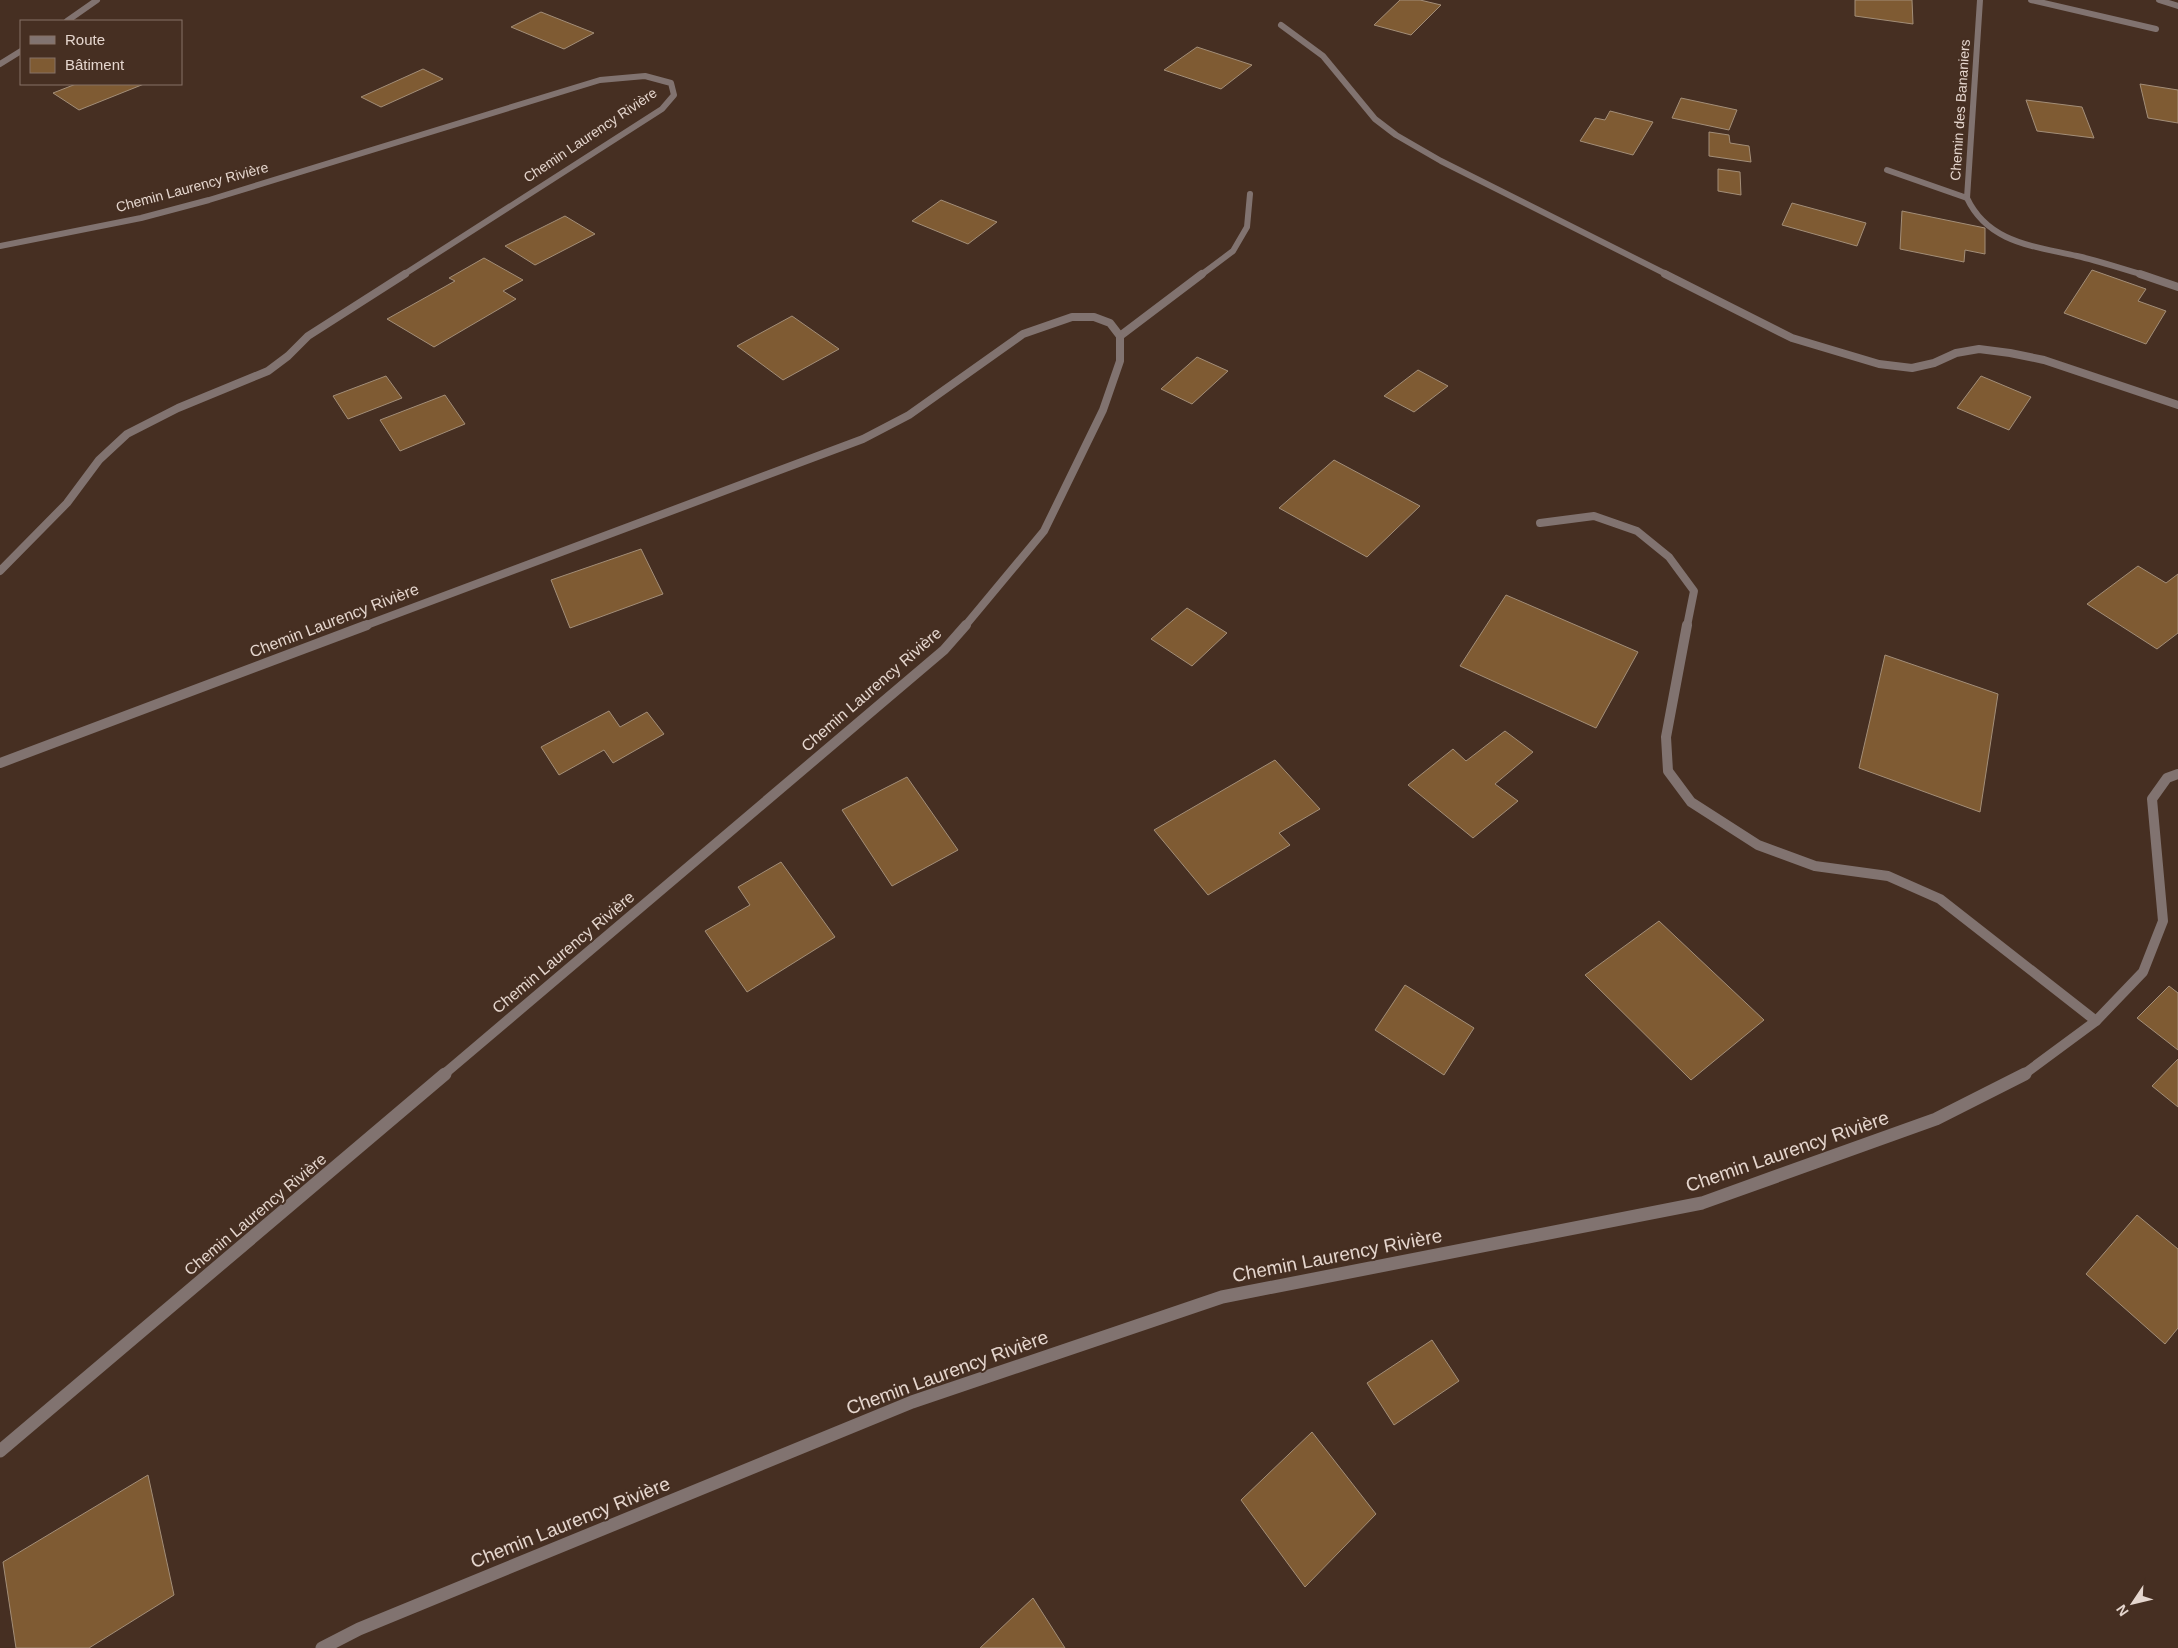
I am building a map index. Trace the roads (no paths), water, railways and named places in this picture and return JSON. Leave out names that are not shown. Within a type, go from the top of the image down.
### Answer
[{"type":"street","points":[[68,20],[97,0]]},
{"type":"street","name":"Chemin des Bananiers","points":[[1887,170],[1967,198],[1980,0]]},
{"type":"street","points":[[2031,0],[2156,29]]},
{"type":"street","points":[[2159,0],[2178,6]]},
{"type":"street","points":[[1281,25],[1311,45],[1335,68],[1364,106],[1382,124],[1402,139],[1441,162],[1792,338],[1879,364],[1912,368],[1934,363],[1956,353],[1979,349],[2010,352],[2044,360],[2178,406]]},
{"type":"street","points":[[0,64],[20,52]]},
{"type":"street","name":"Chemin Laurency Rivière","points":[[0,246],[132,220],[210,200],[600,80],[636,75],[659,77],[671,83],[674,95],[662,109],[308,336],[288,356],[268,371],[178,408],[127,434],[99,460],[67,503],[0,571]]},
{"type":"street","points":[[1120,336],[1233,251],[1247,227],[1250,194]]},
{"type":"street","points":[[1967,198],[1970,208],[1977,218],[1984,224],[2016,241],[2163,281],[2178,288]]},
{"type":"street","name":"Chemin Laurency Rivière","points":[[0,763],[863,439],[909,415],[1023,334],[1051,323],[1072,317],[1094,317],[1110,323],[1120,336],[1120,361],[1103,410],[1044,531],[944,650],[0,1451]]},
{"type":"street","points":[[1540,523],[1594,516],[1637,531],[1669,557],[1694,591],[1666,737],[1668,771],[1691,802],[1758,846],[1815,866],[1888,876],[1940,899],[2096,1022]]},
{"type":"street","name":"Chemin Laurency Rivière","points":[[322,1648],[369,1625],[912,1402],[1222,1297],[1711,1199],[1936,1119],[2030,1072],[2096,1022],[2143,972],[2163,921],[2152,799],[2167,778],[2178,774]]}]
